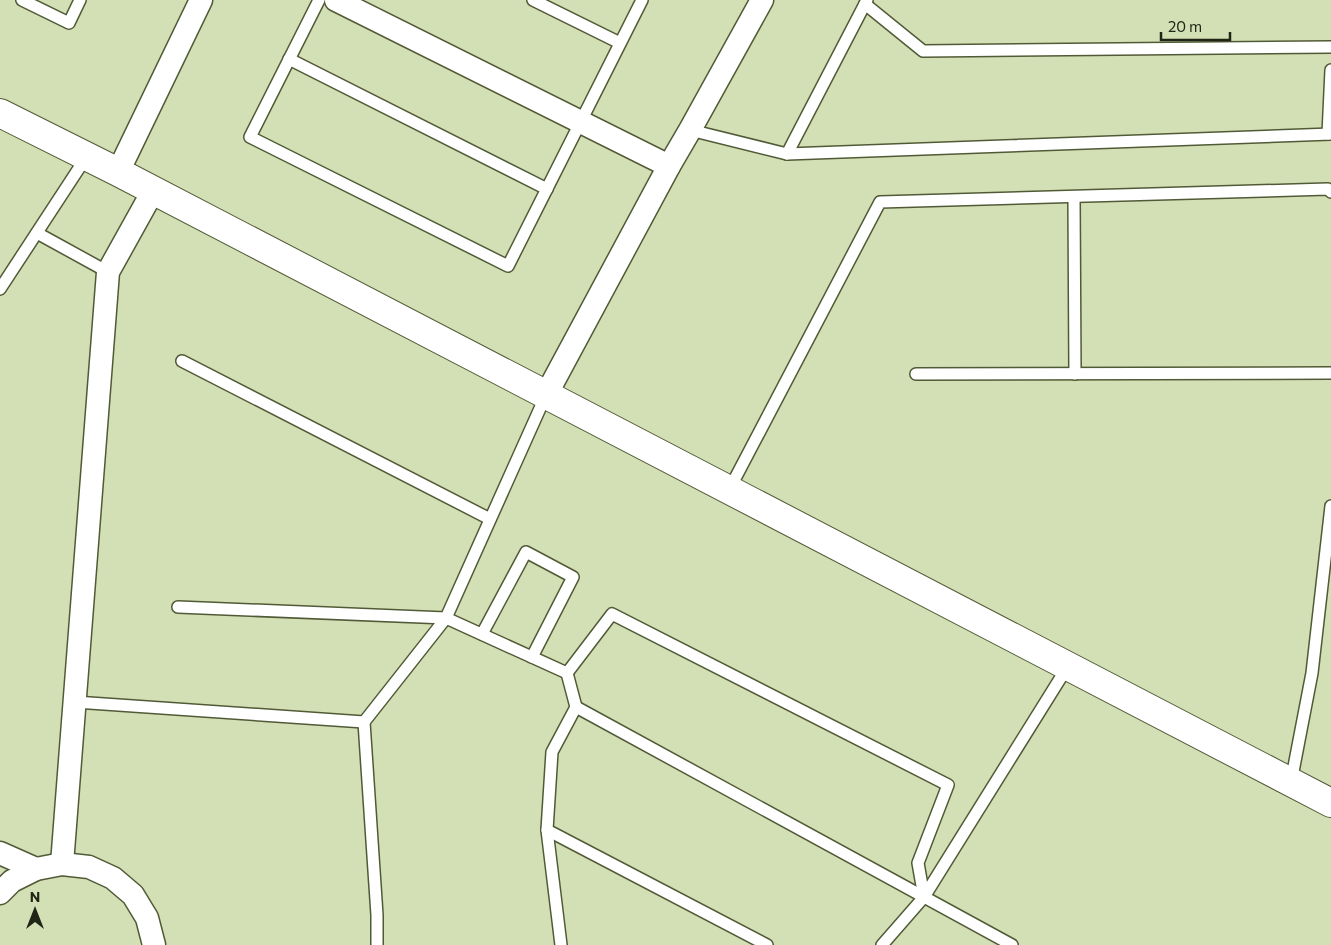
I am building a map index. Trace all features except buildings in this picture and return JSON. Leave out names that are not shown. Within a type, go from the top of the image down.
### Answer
[{"type":"main road","points":[[0,113],[153,190],[1331,803]]},
{"type":"street","points":[[118,172],[200,0]]},
{"type":"street","points":[[336,0],[669,166]]},
{"type":"street","points":[[546,394],[669,166],[762,0]]},
{"type":"street","points":[[62,864],[108,272],[153,190]]},
{"type":"street","points":[[0,853],[36,869]]},
{"type":"street","points":[[0,893],[12,881],[36,869],[62,864],[89,867],[113,878],[133,895],[148,918],[154,945]]},
{"type":"lane","points":[[22,0],[69,23],[80,0]]},
{"type":"lane","points":[[319,0],[250,137],[508,266],[642,0]]},
{"type":"lane","points":[[533,0],[620,43]]},
{"type":"lane","points":[[787,154],[866,2],[923,52],[1331,47]]},
{"type":"lane","points":[[289,59],[546,189]]},
{"type":"lane","points":[[690,130],[787,154],[1329,134],[1331,70]]},
{"type":"lane","points":[[2,282],[37,233],[87,156]]},
{"type":"lane","points":[[729,490],[880,202],[1328,189],[1331,192]]},
{"type":"lane","points":[[1074,197],[1075,374]]},
{"type":"lane","points":[[37,233],[108,272]]},
{"type":"lane","points":[[182,361],[490,519]]},
{"type":"lane","points":[[916,374],[1331,373]]},
{"type":"lane","points":[[377,945],[377,915],[364,722],[446,618],[546,394]]},
{"type":"lane","points":[[1290,782],[1312,673],[1331,506]]},
{"type":"lane","points":[[482,634],[526,552],[574,577],[532,657]]},
{"type":"lane","points":[[178,607],[446,618],[567,673]]},
{"type":"lane","points":[[567,673],[612,614],[948,785],[918,863],[924,897]]},
{"type":"lane","points":[[882,945],[924,897],[1068,666]]},
{"type":"lane","points":[[561,945],[547,830],[552,752],[576,707],[567,673]]},
{"type":"lane","points":[[75,702],[364,722]]},
{"type":"lane","points":[[576,707],[1012,945]]},
{"type":"lane","points":[[547,830],[767,945]]}]
